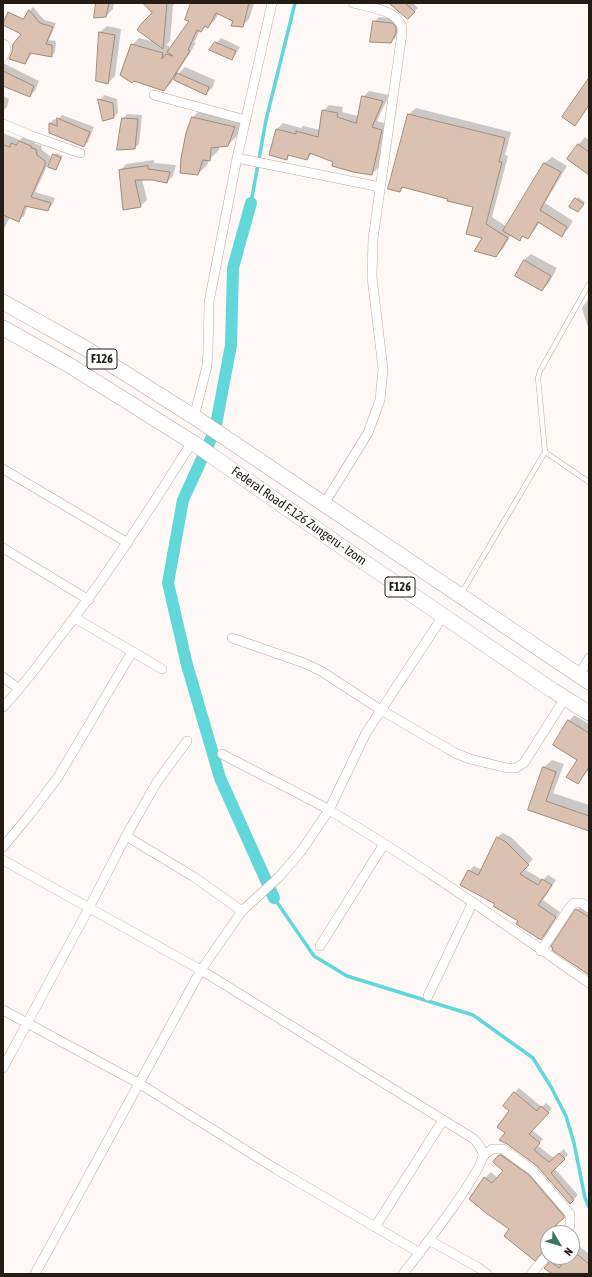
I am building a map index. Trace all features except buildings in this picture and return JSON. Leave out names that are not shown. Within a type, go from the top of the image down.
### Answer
[{"type":"main road","name":"Federal Road F.126 Zungeru - Izom","points":[[3,302],[85,348],[226,437],[584,679]]},
{"type":"main road","name":"Federal Road F.126 Zungeru - Izom","points":[[3,328],[69,365],[215,456],[348,551],[589,713]]},
{"type":"main road","points":[[348,551],[362,530]]},
{"type":"street","points":[[196,418],[207,366],[209,302],[237,158],[272,3]]},
{"type":"street","points":[[324,504],[368,433],[380,400],[383,369],[372,277],[373,239],[402,33],[401,23],[393,15],[382,10],[353,3]]},
{"type":"street","points":[[3,44],[5,45],[6,50],[3,57]]},
{"type":"street","points":[[154,95],[246,120]]},
{"type":"street","points":[[3,124],[80,153]]},
{"type":"street","points":[[237,158],[265,165],[380,187]]},
{"type":"street","points":[[3,707],[89,600],[128,544],[194,443]]},
{"type":"street","points":[[3,469],[128,544]]},
{"type":"street","points":[[3,548],[89,600]]},
{"type":"street","points":[[35,1274],[201,970],[242,911],[280,876],[300,854],[328,810],[366,733],[443,616]]},
{"type":"street","points":[[74,618],[162,669]]},
{"type":"street","points":[[232,638],[304,663],[455,753],[470,759],[507,768],[516,768],[524,763],[565,698]]},
{"type":"street","points":[[3,847],[58,777],[132,652]]},
{"type":"street","points":[[584,679],[589,658]]},
{"type":"street","points":[[3,677],[19,689]]},
{"type":"street","points":[[3,1068],[126,836],[157,782],[187,741]]},
{"type":"street","points":[[222,754],[328,810],[384,844],[473,902],[589,984]]},
{"type":"street","points":[[126,836],[194,877],[242,911]]},
{"type":"street","points":[[320,946],[384,844]]},
{"type":"street","points":[[3,860],[201,970],[474,1139],[481,1147],[483,1156]]},
{"type":"street","points":[[428,996],[473,902]]},
{"type":"street","points":[[541,951],[574,903],[582,903],[589,908]]},
{"type":"street","points":[[3,1010],[140,1084],[276,1169],[420,1253]]},
{"type":"street","points":[[375,1227],[442,1120]]},
{"type":"street","points":[[403,1274],[420,1253],[475,1176],[483,1156],[492,1149],[503,1149],[533,1171],[570,1214],[570,1225]]},
{"type":"street","points":[[429,1240],[487,1274]]},
{"type":"street","points":[[531,1274],[540,1263]]},
{"type":"lane","points":[[460,596],[545,452],[538,378],[540,371],[589,284]]},
{"type":"lane","points":[[545,452],[589,482]]},
{"type":"waterway","points":[[251,203],[266,120],[295,3]]},
{"type":"waterway","points":[[251,203],[233,268],[231,345],[215,430],[183,500],[168,583],[187,665],[220,778],[274,898]]},
{"type":"waterway","points":[[274,898],[314,956],[347,976],[473,1015],[533,1058],[551,1087],[566,1116],[574,1143],[585,1198],[589,1207]]}]
